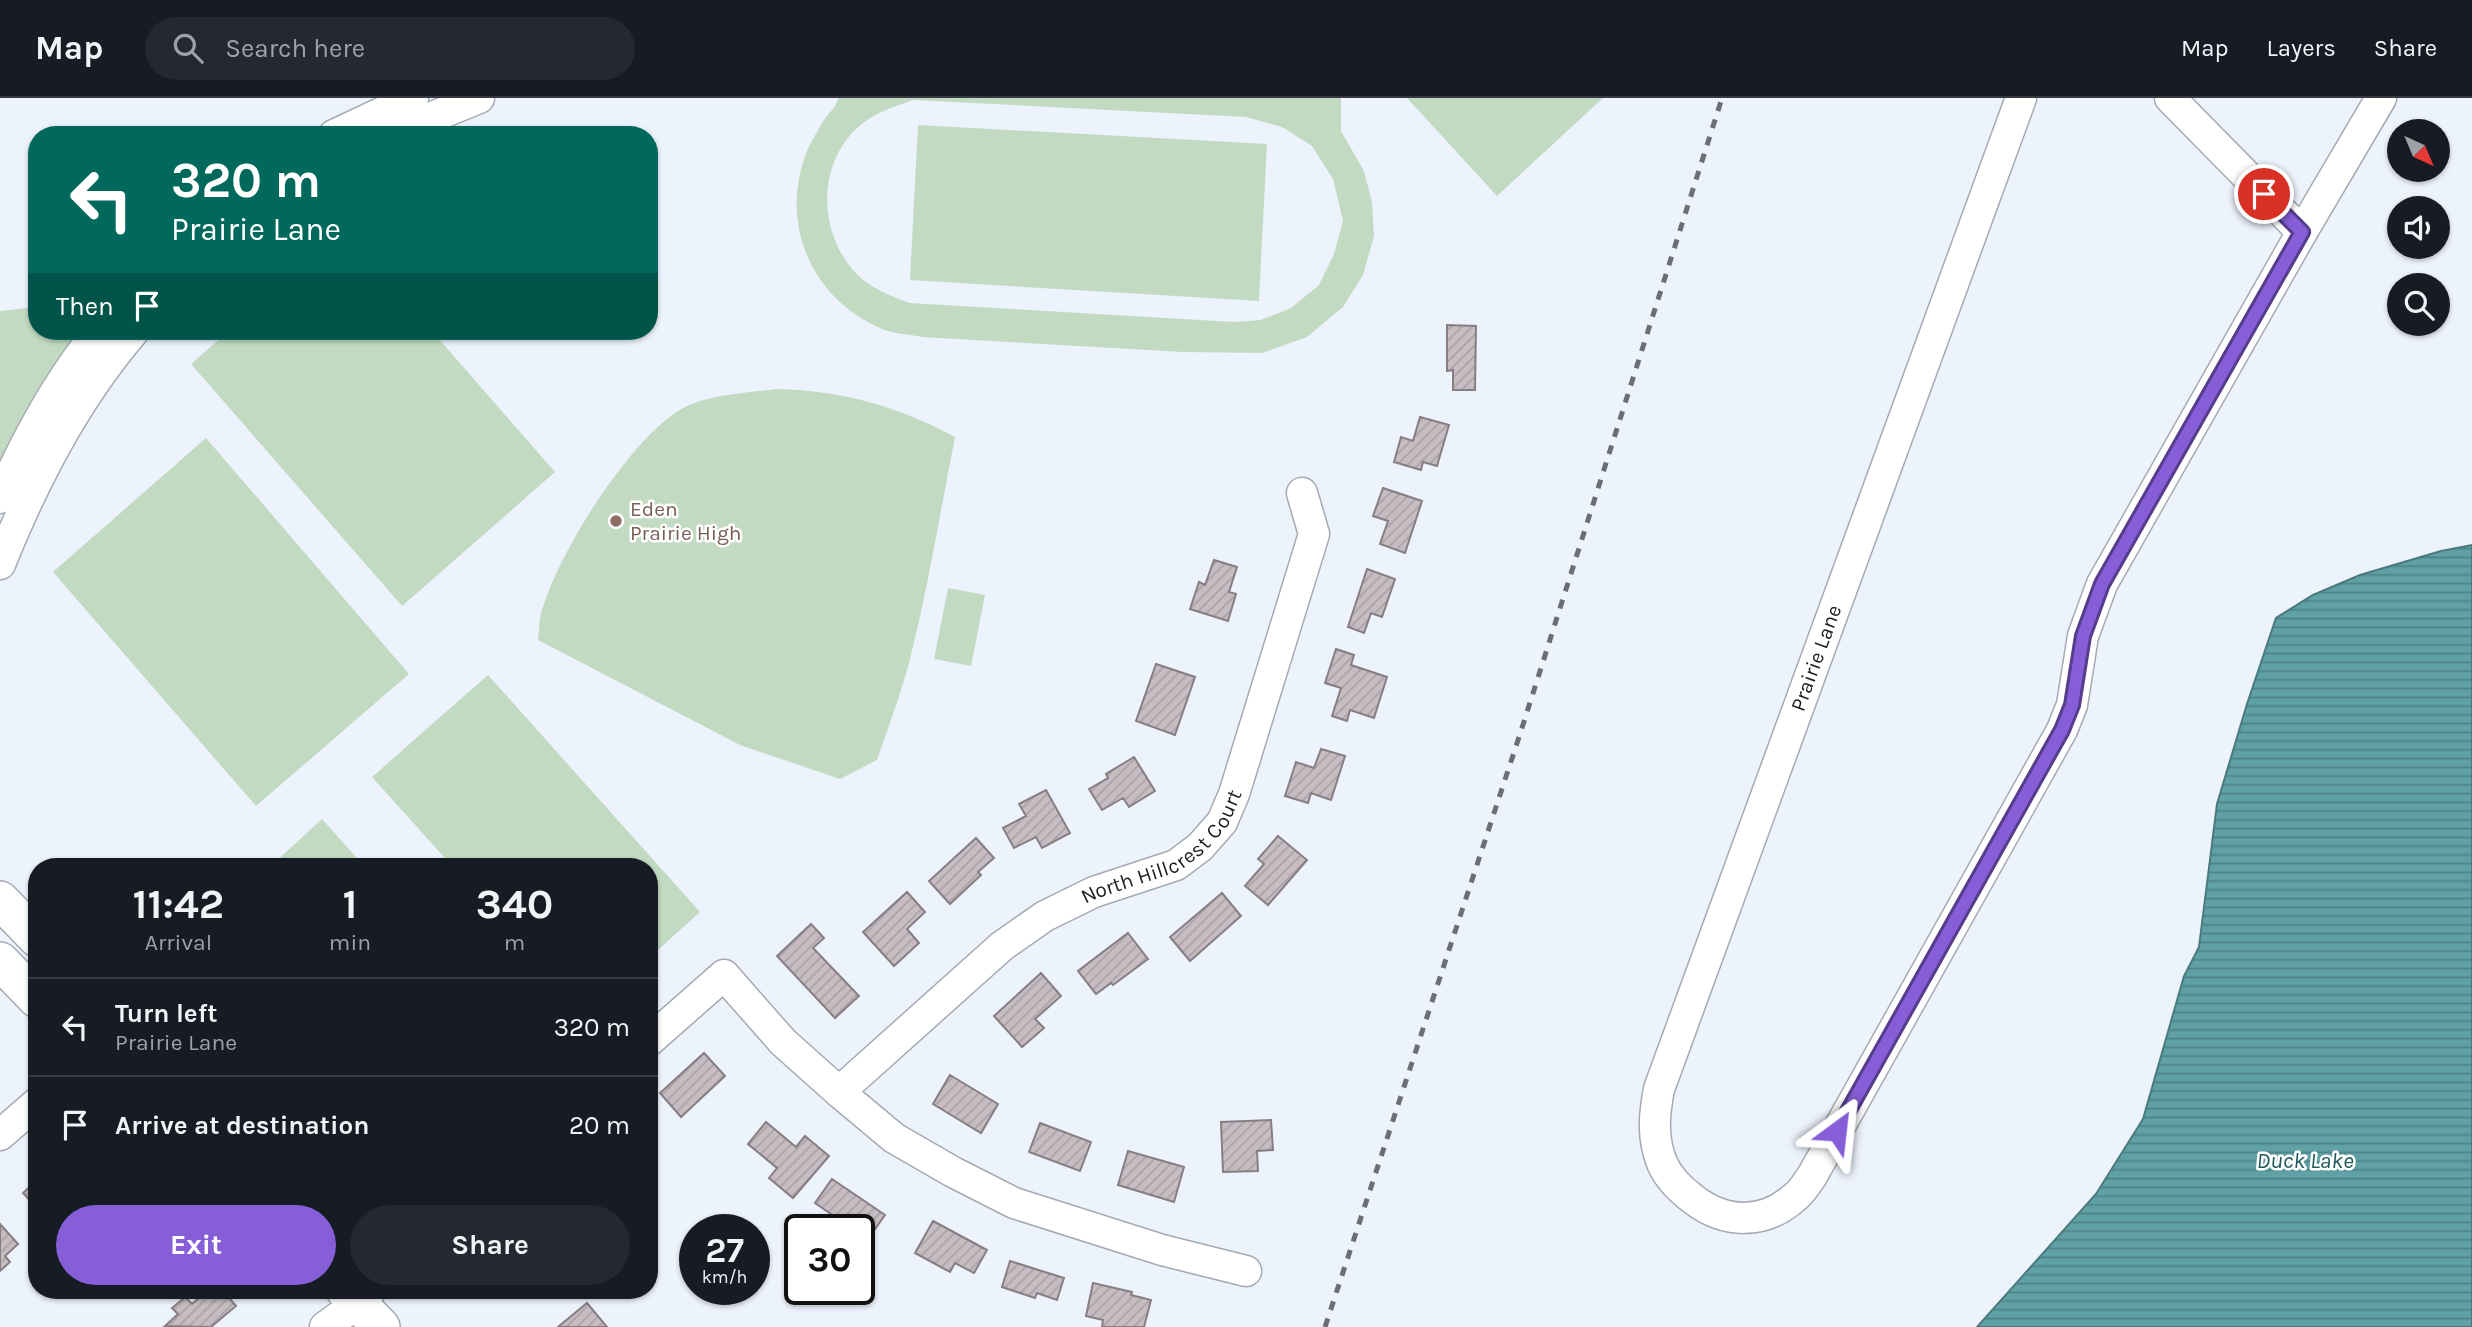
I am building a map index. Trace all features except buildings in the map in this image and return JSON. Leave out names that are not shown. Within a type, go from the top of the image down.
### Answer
[{"type":"main road","points":[[0,900],[28,929]]},
{"type":"main road","points":[[0,961],[28,990]]},
{"type":"street","points":[[352,126],[413,98]]},
{"type":"street","points":[[410,126],[479,98]]},
{"type":"street","name":"Prairie Lane","points":[[2021,98],[1659,1090],[1654,1115],[1656,1141],[1663,1166],[1681,1190],[1704,1208],[1726,1217],[1751,1218],[1776,1211],[1797,1196],[1812,1176],[2062,730],[2072,705],[2083,636],[2102,584],[2302,232]]},
{"type":"street","points":[[2170,98],[2302,232],[2381,98]]},
{"type":"street","points":[[0,498],[15,465],[63,381],[93,340]]},
{"type":"street","points":[[0,564],[15,526],[66,424],[110,359],[126,340]]},
{"type":"street","name":"North Hillcrest Court","points":[[839,1092],[1002,946],[1035,923],[1094,891],[1175,865],[1200,847],[1222,822],[1234,794],[1314,534],[1302,493]]},
{"type":"street","points":[[658,1033],[724,975],[783,1042],[839,1092],[894,1138],[953,1172],[1014,1203],[1162,1250],[1246,1271]]},
{"type":"street","points":[[0,1135],[28,1111]]},
{"type":"street","points":[[325,1327],[364,1302]]},
{"type":"green space","points":[[838,98],[1341,98],[1341,131],[1364,171],[1372,202],[1374,236],[1363,275],[1343,307],[1307,337],[1262,353],[1183,352],[922,337],[885,330],[857,315],[837,299],[820,280],[800,235],[798,185],[804,159]],"holes":[[[913,100],[1246,117],[1282,127],[1312,146],[1333,179],[1343,221],[1334,254],[1319,285],[1291,308],[1261,320],[1234,322],[909,303],[887,294],[860,277],[842,255],[834,238],[827,200],[834,162],[843,144],[868,119]]]},
{"type":"green space","points":[[1407,98],[1603,98],[1497,196]]},
{"type":"green space","points":[[918,125],[1267,144],[1259,301],[910,280]]},
{"type":"green space","points":[[28,308],[28,340],[79,340],[0,466],[0,311]]},
{"type":"green space","points":[[219,340],[440,340],[555,472],[402,606],[191,364]]},
{"type":"green space","points":[[777,389],[825,393],[869,402],[912,417],[955,437],[922,607],[894,712],[877,760],[840,779],[740,745],[538,640],[540,618],[560,565],[596,502],[640,445],[662,423],[694,403]]},
{"type":"green space","points":[[206,438],[409,674],[256,806],[53,572]]},
{"type":"green space","points":[[948,588],[985,595],[971,666],[934,659]]},
{"type":"green space","points":[[488,675],[652,858],[445,858],[372,777]]},
{"type":"green space","points":[[322,819],[357,858],[280,858]]},
{"type":"green space","points":[[658,865],[700,912],[658,950]]},
{"type":"water","name":"Duck Lake","points":[[2472,545],[2472,1327],[1977,1327],[2096,1194],[2143,1119],[2184,976],[2199,947],[2217,804],[2276,618],[2313,595],[2360,575],[2441,551]]},
{"type":"railway","points":[[1325,1327],[1521,731],[1722,98]]},
{"type":"place","name":"Eden Prairie High","points":[[616,521]]},
{"type":"route","points":[[1837,1131],[2062,730],[2072,705],[2083,636],[2102,584],[2302,232],[2264,194]]}]
